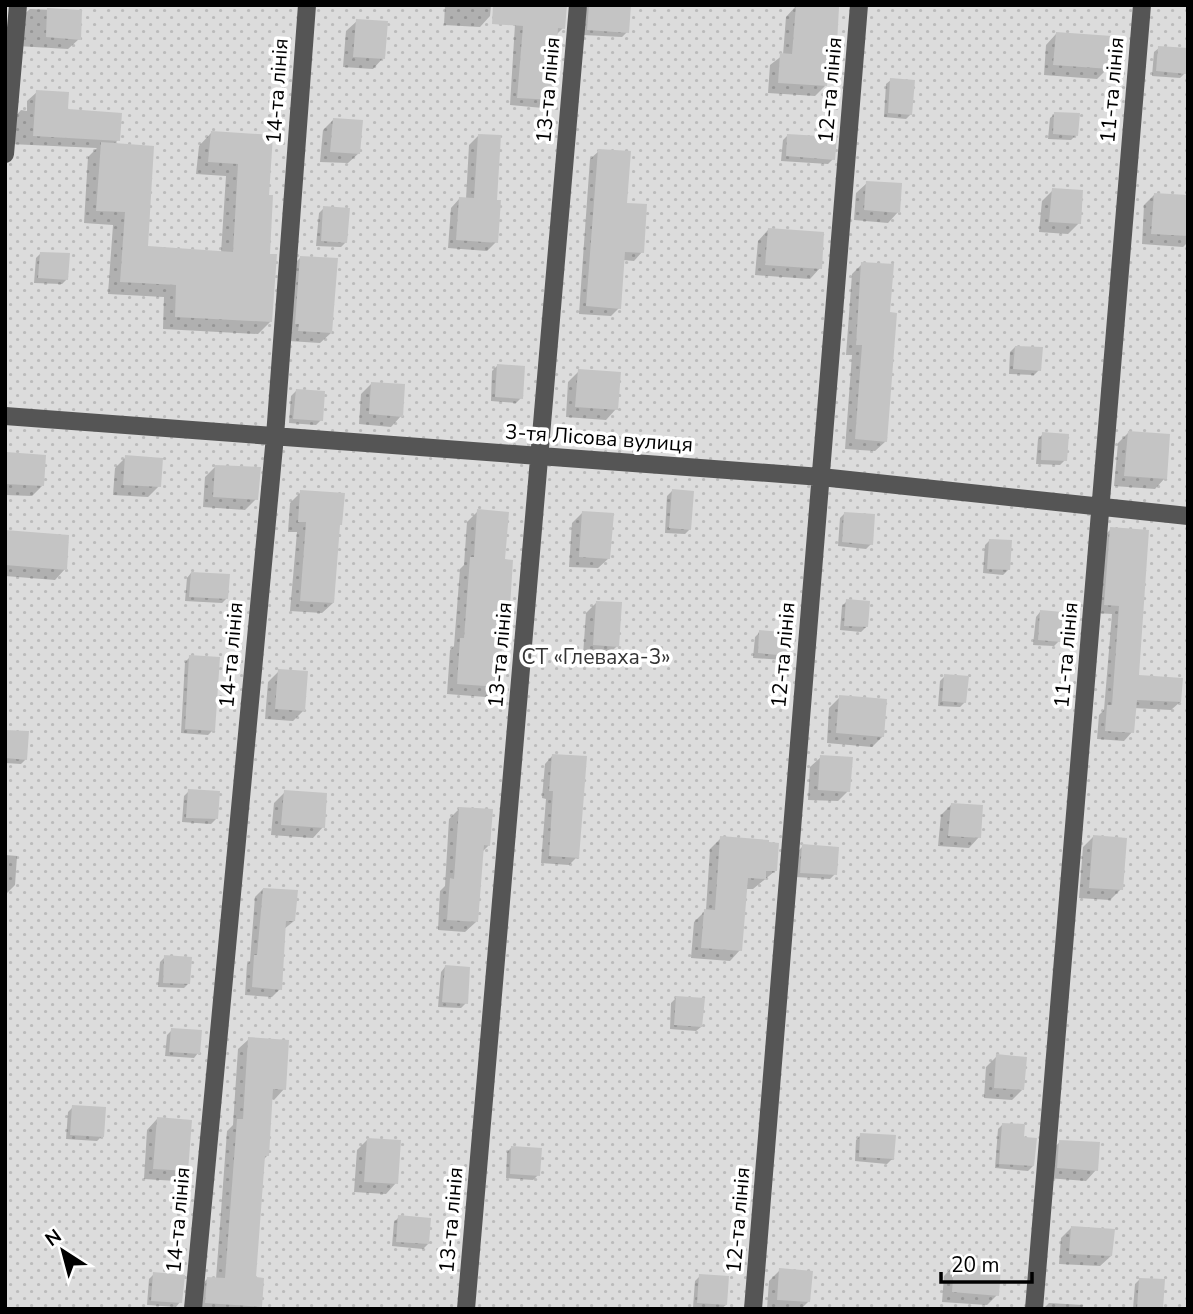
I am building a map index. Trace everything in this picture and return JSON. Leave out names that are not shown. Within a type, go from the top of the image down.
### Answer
[{"type":"street","points":[[5,154],[18,5]]},
{"type":"street","name":"14-та лінія","points":[[193,1309],[275,436],[307,5]]},
{"type":"street","name":"13-та лінія","points":[[466,1309],[578,5]]},
{"type":"street","name":"12-та лінія","points":[[753,1309],[859,5]]},
{"type":"street","name":"11-та лінія","points":[[1034,1309],[1142,5]]},
{"type":"street","name":"3-тя Лісова вулиця","points":[[5,416],[821,477],[1188,516]]},
{"type":"green space","name":"СТ «Глеваха-3»","points":[[5,5],[1188,5],[1188,1309],[5,1309]]},
{"type":"building","points":[[493,5],[567,5],[565,29],[558,28],[553,100],[517,98],[523,26],[492,24]]},
{"type":"building","points":[[589,5],[631,5],[629,33],[587,30]]},
{"type":"building","points":[[796,5],[839,7],[837,44],[830,43],[827,86],[778,83],[780,53],[792,54]]},
{"type":"building","points":[[47,8],[82,10],[81,40],[46,37]]},
{"type":"building","points":[[356,19],[388,21],[385,59],[353,57]]},
{"type":"building","points":[[1056,32],[1112,36],[1110,69],[1053,65]]},
{"type":"building","points":[[1158,46],[1188,48],[1186,74],[1156,71]]},
{"type":"building","points":[[890,78],[915,80],[912,115],[888,113]]},
{"type":"building","points":[[36,90],[69,92],[68,109],[122,113],[120,141],[33,136]]},
{"type":"building","points":[[1054,112],[1080,113],[1078,136],[1053,134]]},
{"type":"building","points":[[333,118],[363,120],[360,154],[330,152]]},
{"type":"building","points":[[211,131],[273,135],[269,195],[273,195],[270,254],[277,254],[272,322],[175,317],[176,285],[120,282],[125,212],[96,211],[101,142],[154,146],[148,246],[233,252],[238,164],[208,162]]},
{"type":"building","points":[[478,134],[501,135],[497,200],[501,200],[498,243],[456,240],[459,197],[474,198]]},
{"type":"building","points":[[787,134],[837,137],[835,160],[786,156]]},
{"type":"building","points":[[598,149],[631,151],[627,203],[647,204],[644,253],[625,252],[621,309],[586,306]]},
{"type":"building","points":[[866,181],[902,183],[900,213],[864,210]]},
{"type":"building","points":[[1052,188],[1083,190],[1081,224],[1049,222]]},
{"type":"building","points":[[1154,193],[1188,195],[1188,236],[1151,234]]},
{"type":"building","points":[[323,206],[350,208],[347,243],[321,241]]},
{"type":"building","points":[[768,228],[824,232],[822,269],[765,265]]},
{"type":"building","points":[[40,252],[70,253],[68,280],[38,278]]},
{"type":"building","points":[[300,256],[338,258],[332,333],[298,331],[299,324],[295,324]]},
{"type":"building","points":[[861,262],[894,264],[890,312],[897,313],[887,442],[855,439],[862,345],[856,345]]},
{"type":"building","points":[[1015,346],[1043,347],[1041,371],[1013,369]]},
{"type":"building","points":[[497,364],[525,366],[523,399],[495,397]]},
{"type":"building","points":[[578,369],[621,372],[618,410],[575,407]]},
{"type":"building","points":[[371,382],[405,384],[403,417],[369,414]]},
{"type":"building","points":[[296,389],[325,391],[323,421],[293,419]]},
{"type":"building","points":[[1128,431],[1170,434],[1167,479],[1124,476]]},
{"type":"building","points":[[1042,432],[1069,434],[1067,461],[1041,460]]},
{"type":"building","points":[[6,452],[46,455],[44,486],[5,484]]},
{"type":"building","points":[[125,455],[163,458],[161,487],[123,485]]},
{"type":"building","points":[[215,465],[261,467],[258,500],[213,497]]},
{"type":"building","points":[[672,489],[694,491],[691,530],[669,528]]},
{"type":"building","points":[[300,490],[345,493],[334,603],[300,601],[306,522],[298,522]]},
{"type":"building","points":[[477,509],[509,512],[505,559],[513,560],[510,607],[505,606],[499,687],[457,684],[460,638],[464,638],[470,557],[474,557]]},
{"type":"building","points":[[582,511],[614,513],[610,559],[579,557]]},
{"type":"building","points":[[844,512],[875,514],[873,545],[842,542]]},
{"type":"building","points":[[1110,527],[1149,530],[1139,675],[1183,678],[1181,702],[1137,700],[1134,733],[1105,731],[1107,705],[1112,705],[1119,606],[1104,605]]},
{"type":"building","points":[[5,530],[69,535],[67,570],[5,565]]},
{"type":"building","points":[[989,539],[1012,540],[1010,570],[987,569]]},
{"type":"building","points":[[191,572],[230,574],[228,599],[189,597]]},
{"type":"building","points":[[846,599],[870,601],[868,627],[844,626]]},
{"type":"building","points":[[596,601],[622,602],[619,647],[593,645]]},
{"type":"building","points":[[1040,610],[1063,612],[1061,642],[1038,640]]},
{"type":"building","points":[[759,630],[791,633],[789,656],[758,653]]},
{"type":"building","points":[[189,655],[220,657],[215,731],[185,729]]},
{"type":"building","points":[[278,669],[308,671],[305,711],[275,709]]},
{"type":"building","points":[[944,674],[969,676],[966,703],[942,701]]},
{"type":"building","points":[[839,695],[887,699],[884,737],[836,733]]},
{"type":"building","points":[[5,730],[29,731],[27,760],[5,758]]},
{"type":"building","points":[[552,754],[587,756],[579,858],[549,856]]},
{"type":"building","points":[[820,755],[853,757],[850,792],[818,790]]},
{"type":"building","points":[[188,789],[220,791],[218,819],[186,818]]},
{"type":"building","points":[[284,790],[327,793],[325,828],[281,825]]},
{"type":"building","points":[[951,803],[983,805],[981,838],[948,836]]},
{"type":"building","points":[[459,807],[493,809],[490,846],[484,845],[478,922],[447,920],[450,878],[454,879]]},
{"type":"building","points":[[1093,835],[1127,838],[1123,890],[1089,888]]},
{"type":"building","points":[[720,836],[779,843],[777,871],[766,871],[766,879],[748,878],[742,951],[701,948],[704,909],[715,910]]},
{"type":"building","points":[[802,844],[839,847],[837,875],[800,873]]},
{"type":"building","points":[[263,888],[298,890],[295,921],[286,921],[282,990],[252,987]]},
{"type":"building","points":[[164,955],[192,957],[190,984],[163,983]]},
{"type":"building","points":[[445,965],[470,967],[468,1004],[442,1002]]},
{"type":"building","points":[[676,996],[705,998],[702,1027],[674,1025]]},
{"type":"building","points":[[171,1028],[202,1030],[200,1054],[169,1052]]},
{"type":"building","points":[[248,1037],[289,1040],[286,1090],[273,1089],[269,1156],[265,1156],[256,1277],[264,1278],[262,1307],[205,1303],[207,1277],[225,1278],[237,1119],[243,1119]]},
{"type":"building","points":[[996,1054],[1027,1057],[1024,1090],[994,1088]]},
{"type":"building","points":[[72,1105],[106,1107],[104,1137],[70,1135]]},
{"type":"building","points":[[157,1117],[192,1120],[188,1171],[153,1169]]},
{"type":"building","points":[[1002,1123],[1025,1124],[1024,1137],[1037,1138],[1034,1166],[999,1164]]},
{"type":"building","points":[[860,1133],[896,1135],[894,1159],[859,1157]]},
{"type":"building","points":[[367,1138],[401,1140],[398,1184],[364,1182]]},
{"type":"building","points":[[1059,1140],[1100,1142],[1098,1171],[1057,1168]]},
{"type":"building","points":[[511,1146],[542,1148],[540,1176],[510,1174]]},
{"type":"building","points":[[398,1215],[431,1218],[429,1244],[396,1242]]},
{"type":"building","points":[[1071,1226],[1115,1229],[1112,1256],[1069,1254]]},
{"type":"building","points":[[954,1264],[1001,1267],[999,1296],[952,1292]]},
{"type":"building","points":[[779,1268],[813,1271],[810,1302],[777,1300]]},
{"type":"building","points":[[153,1272],[185,1275],[182,1303],[151,1301]]},
{"type":"building","points":[[699,1274],[729,1276],[727,1305],[697,1303]]},
{"type":"building","points":[[1139,1278],[1165,1279],[1163,1309],[1137,1309]]}]
